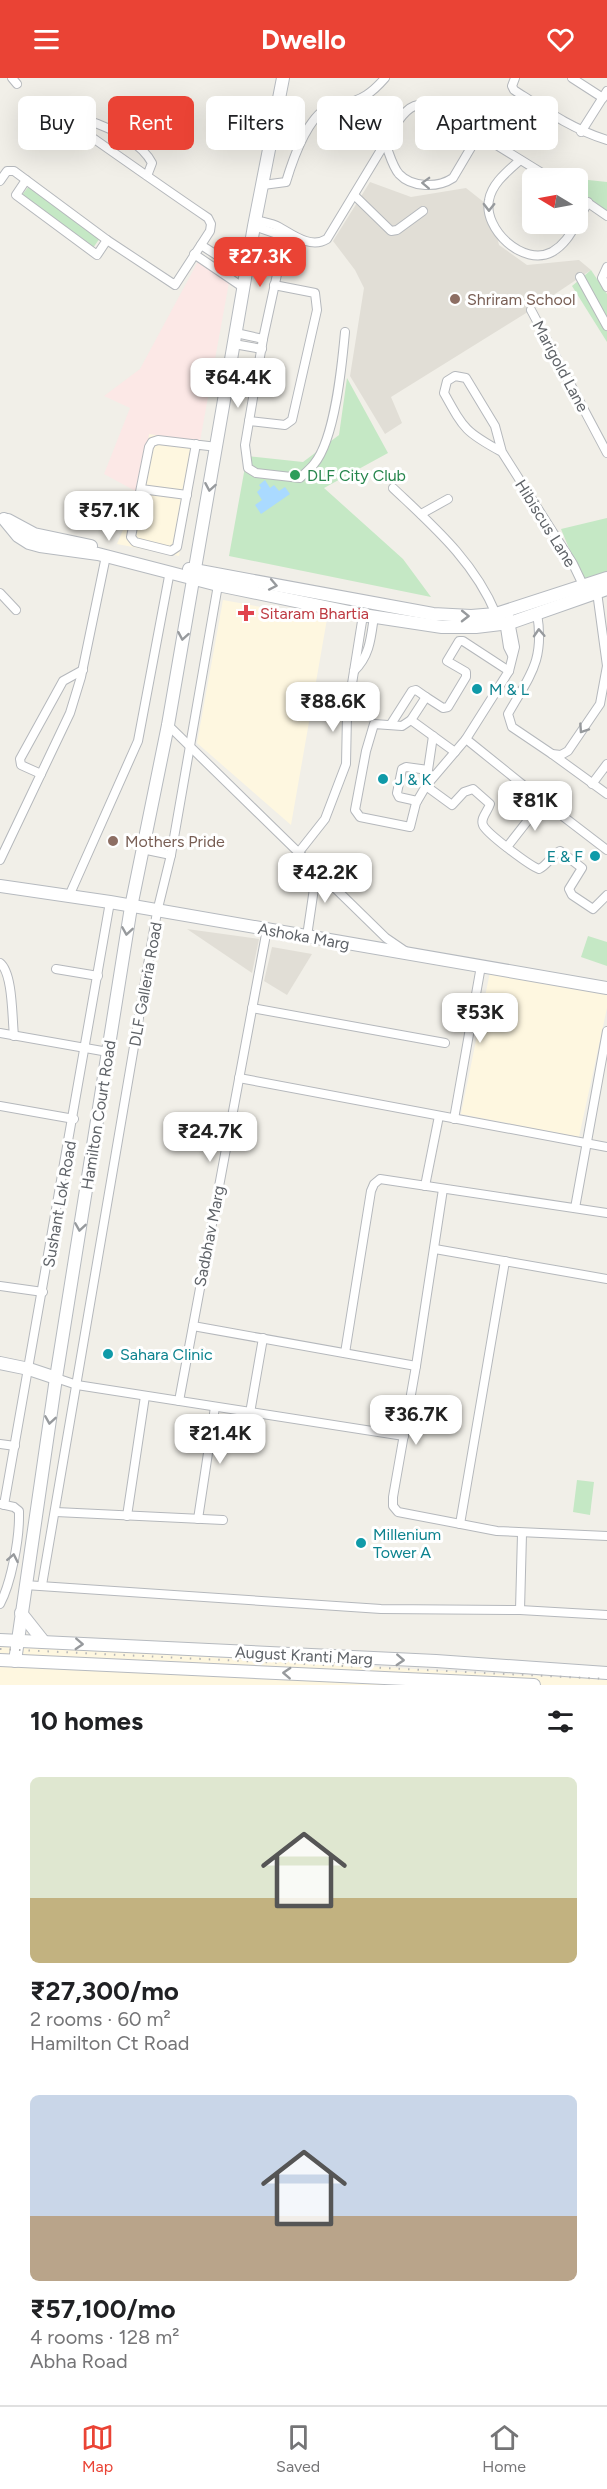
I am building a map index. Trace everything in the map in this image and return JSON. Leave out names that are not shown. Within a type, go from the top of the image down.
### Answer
[{"type":"main road","name":"Hamilton Court Road","points":[[15,1661],[56,1378],[131,907],[168,725],[255,223],[283,78]]},
{"type":"main road","points":[[2,517],[34,534],[137,549],[218,585],[368,615],[442,627],[476,627],[594,591]]},
{"type":"main road","points":[[2,517],[10,529],[29,543],[106,556],[170,571],[433,614],[504,617],[537,613],[594,591],[607,578]]},
{"type":"main road","name":"Ashoka Marg","points":[[0,886],[110,902],[157,912],[607,988]]},
{"type":"main road","points":[[0,1364],[29,1368],[56,1378]]},
{"type":"main road","points":[[21,1612],[44,1642]]},
{"type":"main road","name":"August Kranti Marg","points":[[0,1640],[436,1661],[607,1672]]},
{"type":"main road","name":"August Kranti Marg","points":[[0,1660],[404,1682],[534,1685]]},
{"type":"main road","points":[[435,1682],[436,1661]]},
{"type":"main road","points":[[450,1683],[452,1662]]},
{"type":"street","points":[[263,185],[286,182],[294,155],[312,123],[326,108],[353,102],[371,94],[385,78]]},
{"type":"street","points":[[515,78],[512,86],[514,90],[561,122],[581,132],[607,140]]},
{"type":"street","points":[[572,78],[605,94],[581,132]]},
{"type":"street","points":[[403,115],[406,110],[415,105]]},
{"type":"street","points":[[0,181],[11,170],[107,240],[175,285],[210,231],[211,224],[208,218],[147,176],[80,129],[78,122],[84,119],[93,122],[141,149],[152,163],[147,176]]},
{"type":"street","points":[[255,223],[278,227],[286,233],[313,243],[321,243],[327,239],[382,150]]},
{"type":"street","points":[[389,150],[398,173],[413,182],[429,185],[447,182],[453,178],[470,150]]},
{"type":"street","points":[[504,150],[533,168]]},
{"type":"street","points":[[520,160],[497,183],[489,197],[490,219],[503,237],[521,252],[535,255],[550,253],[563,244],[569,234]]},
{"type":"street","points":[[26,180],[16,195],[97,255],[107,240]]},
{"type":"street","points":[[354,195],[391,231],[397,231],[423,211]]},
{"type":"street","points":[[588,202],[607,216]]},
{"type":"street","points":[[286,233],[263,339],[245,445],[248,468],[256,473],[300,478],[315,463],[328,436],[342,363],[345,332]]},
{"type":"street","points":[[201,245],[246,274]]},
{"type":"street","points":[[194,254],[244,288]]},
{"type":"street","points":[[607,267],[602,278],[607,287]]},
{"type":"street","points":[[580,278],[607,326]]},
{"type":"street","points":[[249,421],[285,425],[292,420],[317,310],[315,293],[274,285]]},
{"type":"street","name":"Marigold Lane","points":[[531,310],[607,453]]},
{"type":"street","points":[[235,339],[263,339]]},
{"type":"street","points":[[235,339],[262,349]]},
{"type":"street","name":"Hibiscus Lane","points":[[502,452],[469,433],[462,426],[444,393],[447,381],[455,376],[466,378],[495,426],[502,452],[594,591]]},
{"type":"street","points":[[196,444],[175,550],[137,549],[132,537],[149,447],[152,442],[158,440],[196,444],[217,447]]},
{"type":"street","points":[[393,488],[465,560],[504,617],[514,647],[509,671],[466,739],[426,786],[417,801],[413,824],[406,828],[360,817],[355,810],[372,728],[379,723],[405,725],[411,720],[426,697]]},
{"type":"street","points":[[141,489],[187,495]]},
{"type":"street","points":[[421,514],[448,499]]},
{"type":"street","points":[[0,860],[70,713],[83,670],[106,556]]},
{"type":"street","points":[[69,896],[135,750],[144,714],[170,571]]},
{"type":"street","name":"DLF Galleria Road","points":[[42,1585],[157,912],[171,855],[218,585]]},
{"type":"street","points":[[552,754],[561,755],[568,751],[600,704],[607,666],[594,591]]},
{"type":"street","points":[[0,593],[16,610]]},
{"type":"street","points":[[537,613],[541,636],[537,663],[508,714],[512,727],[607,794]]},
{"type":"street","points":[[299,852],[320,828],[341,782],[345,764],[347,716],[354,671],[368,652],[368,615]]},
{"type":"street","points":[[391,724],[412,691],[416,690],[446,708],[466,678],[466,672],[447,661],[461,640],[509,671]]},
{"type":"street","points":[[41,774],[21,765],[20,759],[63,681],[83,670]]},
{"type":"street","points":[[411,720],[455,752]]},
{"type":"street","points":[[168,725],[317,868],[386,938],[411,954]]},
{"type":"street","points":[[417,801],[399,797],[397,793],[402,770],[405,767],[428,770],[433,736]]},
{"type":"street","points":[[466,739],[607,850]]},
{"type":"street","points":[[592,784],[607,764]]},
{"type":"street","points":[[426,786],[452,805],[468,789],[473,789],[490,804],[482,823],[484,828],[532,867],[539,869],[545,866],[554,854],[560,851],[582,868],[570,889],[572,895],[586,907],[593,909],[607,896]]},
{"type":"street","points":[[507,847],[543,801]]},
{"type":"street","points":[[142,849],[171,855]]},
{"type":"street","points":[[307,936],[317,868]]},
{"type":"street","name":"Sushant Lok Road","points":[[2,1505],[15,1446],[74,1119],[110,902]]},
{"type":"street","name":"Sadbhav Marg","points":[[179,1401],[267,929]]},
{"type":"street","points":[[0,962],[8,977],[14,1035]]},
{"type":"street","points":[[454,1119],[481,966]]},
{"type":"street","points":[[56,969],[98,976]]},
{"type":"street","points":[[252,1008],[445,1043]]},
{"type":"street","points":[[575,1208],[586,1143],[603,1067],[607,1031]]},
{"type":"street","points":[[0,1033],[108,1052]]},
{"type":"street","points":[[239,1078],[607,1147]]},
{"type":"street","points":[[0,1108],[74,1119]]},
{"type":"street","points":[[425,1186],[439,1116]]},
{"type":"street","points":[[345,1353],[374,1184],[380,1179],[388,1178],[443,1189],[607,1213]]},
{"type":"street","points":[[443,1189],[393,1506],[398,1512],[522,1533],[607,1536]]},
{"type":"street","points":[[435,1249],[607,1279]]},
{"type":"street","points":[[460,1524],[505,1261]]},
{"type":"street","points":[[0,1286],[43,1292]]},
{"type":"street","points":[[193,1326],[416,1366]]},
{"type":"street","points":[[250,1413],[263,1338]]},
{"type":"street","points":[[56,1378],[77,1385],[404,1436]]},
{"type":"street","points":[[127,1515],[145,1396]]},
{"type":"street","points":[[198,1519],[215,1407]]},
{"type":"street","points":[[0,1444],[15,1446]]},
{"type":"street","points":[[0,1604],[5,1594],[20,1522],[19,1511],[14,1507],[2,1505]]},
{"type":"street","points":[[56,1512],[223,1520]]},
{"type":"street","points":[[520,1610],[522,1533]]},
{"type":"street","points":[[25,1585],[381,1608],[520,1610],[607,1615]]},
{"type":"shaded area","name":"Shriram School","points":[[370,182],[411,197],[466,188],[490,207],[499,245],[527,265],[579,260],[591,270],[391,397],[402,423],[385,434],[350,376],[364,288],[355,270],[333,241]]},
{"type":"shaded area","points":[[202,254],[230,277],[200,441],[149,434],[139,493],[104,474],[130,408],[104,396],[140,369]]},
{"type":"shaded area","points":[[149,434],[200,441],[179,556],[117,544],[139,493]]},
{"type":"shaded area","points":[[223,600],[327,619],[291,825],[197,743]]},
{"type":"shaded area","points":[[187,929],[259,939],[252,973]]},
{"type":"shaded area","points":[[272,947],[312,954],[287,995],[264,981]]},
{"type":"shaded area","points":[[490,972],[607,989],[607,1008],[579,1137],[461,1114]]},
{"type":"shaded area","points":[[0,1645],[607,1680],[607,1685],[0,1685]]},
{"type":"green space","points":[[588,180],[607,182],[607,214],[588,202]]},
{"type":"green space","points":[[29,186],[100,238],[93,248],[22,195]]},
{"type":"green space","points":[[591,270],[607,294],[607,342],[572,286]]},
{"type":"green space","name":"DLF City Club","points":[[347,378],[388,453],[324,488],[403,559],[431,597],[229,556],[247,456],[303,462],[339,435]]},
{"type":"green space","points":[[607,518],[607,576],[585,587],[561,529]]},
{"type":"green space","points":[[588,936],[607,942],[607,966],[581,957]]},
{"type":"green space","points":[[577,1480],[594,1482],[590,1515],[573,1512]]},
{"type":"water","points":[[265,480],[270,488],[274,485],[279,491],[285,487],[290,494],[261,514],[255,505],[262,500],[257,492],[261,488],[259,485]]},
{"type":"railway","points":[[0,1649],[607,1679]]},
{"type":"place","name":"Shriram School","points":[[455,299]]},
{"type":"place","name":"DLF City Club","points":[[295,475]]},
{"type":"place","name":"Sitaram Bhartia","points":[[246,613]]},
{"type":"place","name":"M & L","points":[[477,689]]},
{"type":"place","name":"J & K","points":[[383,779]]},
{"type":"place","name":"Mothers Pride","points":[[113,841]]},
{"type":"place","name":"E & F","points":[[595,856]]},
{"type":"place","name":"Sahara Clinic","points":[[108,1354]]},
{"type":"place","name":"Millenium Tower A","points":[[361,1543]]}]
